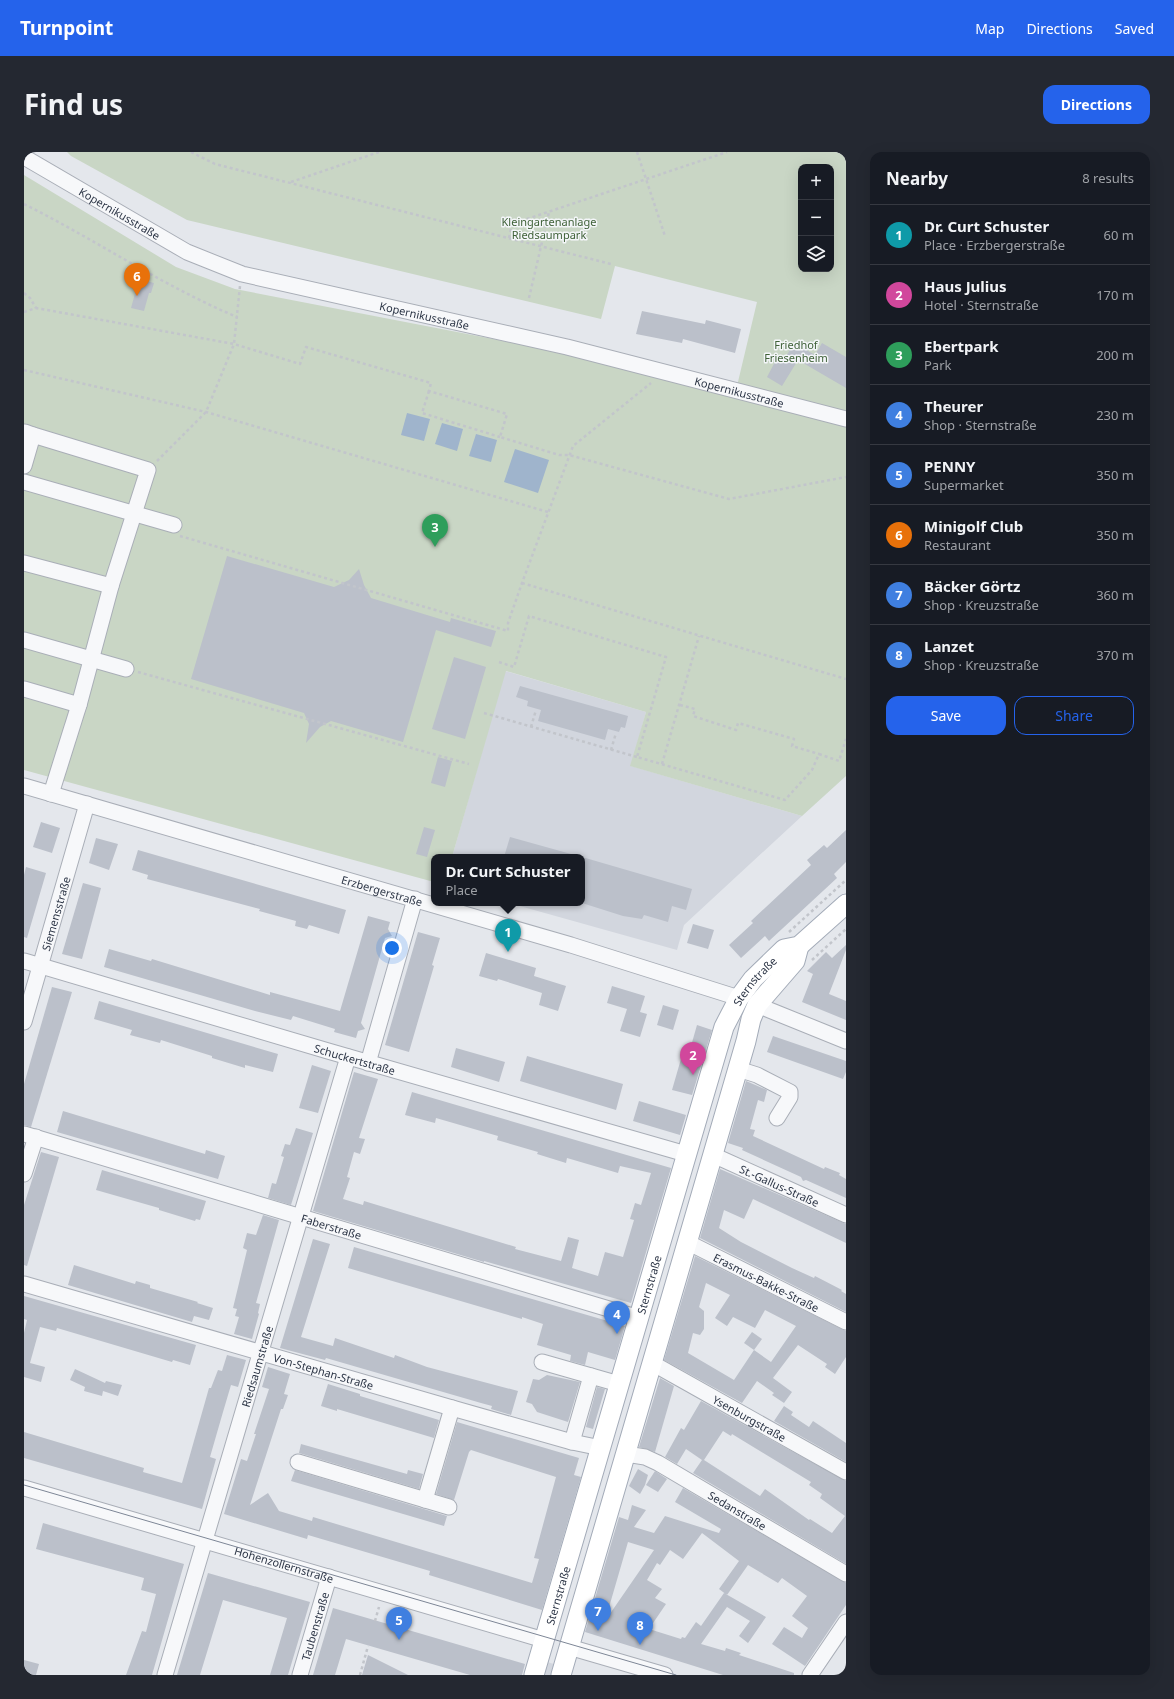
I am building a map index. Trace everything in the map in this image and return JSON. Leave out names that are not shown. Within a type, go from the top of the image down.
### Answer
[{"type":"main road","name":"Sternstraße","points":[[561,1675],[738,1070],[751,1019],[757,1005],[795,961],[800,946],[846,904]]},
{"type":"main road","name":"Sternstraße","points":[[534,1675],[724,1027],[739,998],[753,979],[784,949],[800,946]]},
{"type":"main road","points":[[739,998],[757,1005]]},
{"type":"main road","points":[[686,1154],[713,1155]]},
{"type":"main road","points":[[639,1318],[664,1324]]},
{"type":"main road","points":[[601,1448],[626,1454]]},
{"type":"main road","points":[[544,1640],[569,1647]]},
{"type":"street","name":"Kopernikusstraße","points":[[24,157],[187,252],[242,274],[520,336],[846,419]]},
{"type":"street","points":[[24,466],[29,433],[148,470],[110,586],[79,705],[51,794]]},
{"type":"street","points":[[24,482],[174,525]]},
{"type":"street","points":[[24,563],[110,586]]},
{"type":"street","points":[[24,640],[126,669]]},
{"type":"street","points":[[24,689],[79,705]]},
{"type":"street","name":"Erzbergerstraße","points":[[24,786],[431,905]]},
{"type":"street","name":"Siemensstraße","points":[[24,1022],[87,804]]},
{"type":"street","points":[[368,1063],[415,900]]},
{"type":"street","name":"Erzbergerstraße","points":[[436,906],[584,949],[739,998]]},
{"type":"street","name":"Schuckertstraße","points":[[24,960],[368,1063],[686,1154]]},
{"type":"street","points":[[757,1005],[846,1041]]},
{"type":"street","name":"Riedsaumstraße","points":[[165,1675],[348,1057]]},
{"type":"street","points":[[738,1070],[757,1075],[790,1092],[790,1097],[777,1118]]},
{"type":"street","points":[[24,1174],[30,1135]]},
{"type":"street","name":"Faberstraße","points":[[30,1135],[639,1318]]},
{"type":"street","name":"St.-Gallus-Straße","points":[[713,1155],[846,1215]]},
{"type":"street","name":"Erasmus-Bakke-Straße","points":[[688,1242],[846,1322]]},
{"type":"street","name":"Von-Stephan-Straße","points":[[24,1284],[452,1408],[572,1442],[601,1448]]},
{"type":"street","points":[[542,1362],[619,1384]]},
{"type":"street","name":"Ysenburgstraße","points":[[652,1363],[846,1472]]},
{"type":"street","points":[[572,1442],[591,1376]]},
{"type":"street","points":[[425,1500],[452,1408]]},
{"type":"street","name":"Sedanstraße","points":[[626,1454],[645,1457],[658,1463],[846,1574]]},
{"type":"street","points":[[298,1462],[449,1507]]},
{"type":"street","name":"Hohenzollernstraße","points":[[24,1488],[544,1640]]},
{"type":"street","name":"Taubenstraße","points":[[300,1675],[329,1577]]},
{"type":"street","points":[[810,1675],[846,1622]]},
{"type":"street","points":[[569,1647],[665,1675]]},
{"type":"path","points":[[191,152],[216,164],[611,264]]},
{"type":"path","points":[[291,182],[379,152]]},
{"type":"path","points":[[637,152],[665,236]]},
{"type":"path","points":[[509,238],[512,224],[727,152]]},
{"type":"path","points":[[24,204],[63,223],[150,274],[237,317]]},
{"type":"path","points":[[24,210],[29,207]]},
{"type":"path","points":[[529,298],[549,212]]},
{"type":"path","points":[[148,470],[206,412],[234,344],[242,274]]},
{"type":"path","points":[[24,293],[30,298],[36,308]]},
{"type":"path","points":[[24,312],[36,308],[234,344],[300,364],[306,347],[431,383],[422,413],[559,455],[570,455],[729,499],[846,477]]},
{"type":"path","points":[[24,370],[206,412],[548,512]]},
{"type":"path","points":[[174,525],[171,533],[508,631],[508,623],[522,583],[573,446],[664,372]]},
{"type":"path","points":[[429,391],[507,414],[500,437]]},
{"type":"path","points":[[522,583],[846,679]]},
{"type":"path","points":[[499,662],[514,667],[529,616],[666,657],[637,757]]},
{"type":"path","points":[[662,764],[699,636]]},
{"type":"path","points":[[126,669],[469,764]]},
{"type":"path","points":[[680,705],[695,709],[693,716],[736,730],[738,722],[794,739],[792,746],[839,761],[846,739]]},
{"type":"path","points":[[532,727],[536,710]]},
{"type":"path","points":[[484,713],[785,800],[812,770],[819,754]]},
{"type":"path","points":[[611,750],[616,733]]},
{"type":"path","points":[[376,1621],[379,1607]]},
{"type":"path","points":[[360,1675],[368,1646]]},
{"type":"shaded area","points":[[505,671],[646,712],[631,766],[802,816],[684,925],[677,950],[520,906],[585,906],[585,854],[453,854]]},
{"type":"shaded area","points":[[544,1661],[557,1665],[554,1675],[540,1675]]},
{"type":"green space","name":"Kleingartenanlage Riedsaumpark","points":[[67,152],[846,152],[846,415],[737,386],[757,302],[615,266],[601,319],[187,220],[71,156]]},
{"type":"green space","points":[[24,175],[176,267],[235,289],[591,358],[846,423],[846,776],[802,816],[630,766],[646,712],[506,671],[453,854],[431,854],[431,881],[24,770]]},
{"type":"water","points":[[407,413],[430,419],[424,441],[401,435]]},
{"type":"water","points":[[442,423],[463,429],[457,451],[435,444]]},
{"type":"water","points":[[476,434],[497,440],[491,462],[469,456]]},
{"type":"water","points":[[515,449],[549,460],[538,493],[504,482]]},
{"type":"building","points":[[139,279],[154,283],[151,293],[149,293],[144,311],[131,308]]},
{"type":"building","points":[[642,311],[705,324],[706,320],[741,329],[735,353],[683,339],[682,343],[636,334]]},
{"type":"building","points":[[794,343],[815,355],[822,343],[846,357],[846,388],[798,360],[782,386],[767,377],[776,360],[782,363]]},
{"type":"building","points":[[227,556],[334,587],[349,580],[359,569],[364,585],[371,598],[450,622],[451,618],[496,631],[491,647],[436,630],[403,742],[331,721],[320,727],[306,743],[309,724],[304,713],[191,679]]},
{"type":"building","points":[[454,657],[486,667],[465,739],[432,729]]},
{"type":"building","points":[[520,686],[628,716],[625,728],[621,727],[619,732],[608,729],[605,740],[538,721],[541,710],[527,706],[528,701],[516,697]]},
{"type":"building","points":[[438,757],[452,761],[445,787],[431,783]]},
{"type":"building","points":[[41,822],[60,828],[52,853],[33,847]]},
{"type":"building","points":[[424,827],[435,830],[427,857],[416,854]]},
{"type":"building","points":[[846,830],[846,862],[834,874],[837,878],[769,941],[765,936],[741,958],[729,945],[753,923],[751,921],[811,865],[807,860],[824,845],[827,848]]},
{"type":"building","points":[[510,837],[571,854],[505,854]]},
{"type":"building","points":[[96,838],[118,844],[109,870],[89,863]]},
{"type":"building","points":[[138,850],[346,910],[339,934],[309,925],[307,929],[295,926],[296,921],[259,911],[260,909],[147,879],[148,875],[132,870]]},
{"type":"building","points":[[585,858],[692,889],[686,910],[672,906],[668,922],[644,915],[642,919],[623,916],[585,904]]},
{"type":"building","points":[[26,867],[46,873],[27,938],[24,937],[24,875]]},
{"type":"building","points":[[83,883],[101,888],[82,959],[62,954]]},
{"type":"building","points":[[368,916],[390,922],[388,929],[392,936],[385,938],[361,1023],[365,1029],[358,1031],[356,1038],[334,1032],[335,1029],[293,1016],[291,1020],[255,1011],[104,967],[109,949],[151,961],[152,959],[270,995],[270,992],[340,1011]]},
{"type":"building","points":[[693,924],[714,930],[708,949],[687,943]]},
{"type":"building","points":[[418,932],[440,938],[432,965],[434,966],[409,1052],[385,1045]]},
{"type":"building","points":[[846,945],[846,950],[829,994],[846,1001],[846,1020],[802,1002],[813,974],[807,971],[826,952],[832,958]]},
{"type":"building","points":[[486,953],[536,968],[534,976],[566,986],[558,1011],[539,1005],[542,993],[498,979],[497,981],[479,976]]},
{"type":"building","points":[[612,986],[645,996],[640,1012],[647,1014],[640,1037],[620,1031],[627,1009],[607,1003]]},
{"type":"building","points":[[52,987],[72,992],[31,1127],[24,1125],[24,1084]]},
{"type":"building","points":[[99,1001],[278,1054],[273,1072],[245,1065],[245,1068],[161,1040],[160,1043],[130,1035],[132,1030],[94,1019]]},
{"type":"building","points":[[663,1005],[679,1010],[673,1030],[657,1025]]},
{"type":"building","points":[[697,1025],[712,1030],[692,1095],[672,1090],[683,1052],[689,1053]]},
{"type":"building","points":[[773,1036],[846,1061],[846,1072],[843,1079],[767,1052]]},
{"type":"building","points":[[456,1048],[505,1062],[499,1082],[451,1067]]},
{"type":"building","points":[[527,1056],[623,1084],[616,1110],[520,1081]]},
{"type":"building","points":[[312,1065],[331,1071],[318,1113],[299,1108]]},
{"type":"building","points":[[354,1072],[378,1079],[359,1138],[365,1139],[360,1154],[354,1152],[347,1177],[350,1178],[343,1199],[363,1205],[364,1201],[516,1247],[515,1249],[561,1261],[568,1237],[579,1240],[572,1268],[598,1276],[605,1252],[623,1257],[634,1220],[630,1219],[635,1203],[641,1205],[651,1173],[620,1166],[618,1173],[567,1158],[566,1163],[537,1154],[538,1152],[497,1140],[498,1136],[436,1118],[435,1123],[405,1115],[412,1092],[671,1168],[631,1303],[484,1262],[313,1211]]},
{"type":"building","points":[[746,1081],[767,1090],[764,1102],[758,1100],[750,1129],[755,1130],[753,1136],[824,1169],[825,1167],[840,1173],[839,1175],[846,1179],[846,1198],[806,1180],[803,1181],[801,1177],[742,1150],[743,1148],[728,1143]]},
{"type":"building","points":[[639,1101],[686,1115],[680,1135],[633,1121]]},
{"type":"building","points":[[63,1111],[205,1154],[206,1150],[225,1156],[218,1179],[57,1132]]},
{"type":"building","points":[[296,1128],[313,1133],[291,1205],[268,1198],[272,1183],[276,1184],[284,1157],[281,1156],[285,1144],[290,1145]]},
{"type":"building","points":[[41,1152],[59,1157],[27,1266],[24,1265],[24,1205]]},
{"type":"building","points":[[720,1169],[846,1224],[846,1243],[753,1199],[744,1219],[724,1210],[719,1228],[741,1242],[792,1268],[814,1278],[815,1276],[842,1290],[841,1291],[846,1294],[846,1312],[700,1238]]},
{"type":"building","points":[[102,1170],[206,1201],[200,1220],[196,1219],[195,1221],[159,1210],[159,1208],[96,1190]]},
{"type":"building","points":[[263,1215],[279,1220],[256,1303],[260,1304],[259,1314],[252,1339],[234,1334],[239,1317],[235,1316],[237,1309],[233,1308],[247,1250],[243,1248],[247,1233],[256,1235]]},
{"type":"building","points":[[313,1239],[330,1244],[301,1337],[333,1346],[335,1338],[394,1358],[395,1355],[427,1367],[518,1391],[511,1415],[491,1409],[492,1406],[326,1358],[325,1360],[280,1348]]},
{"type":"building","points":[[354,1247],[625,1326],[615,1360],[588,1352],[585,1365],[570,1361],[571,1355],[537,1345],[543,1324],[348,1268]]},
{"type":"building","points":[[695,1256],[846,1331],[846,1357],[835,1374],[825,1367],[827,1364],[798,1345],[773,1378],[792,1392],[784,1403],[772,1395],[774,1393],[757,1381],[742,1403],[664,1360]],"holes":[[[706,1283],[730,1295],[715,1318],[727,1326],[733,1317],[755,1328],[765,1310],[796,1326],[771,1362],[754,1350],[734,1380],[688,1353],[693,1333],[700,1335],[704,1329],[704,1311],[699,1307]]]},
{"type":"building","points":[[74,1265],[135,1284],[136,1281],[150,1285],[150,1288],[213,1308],[209,1320],[194,1316],[192,1322],[68,1285]]},
{"type":"building","points":[[24,1296],[196,1345],[190,1365],[173,1360],[172,1362],[57,1328],[56,1331],[40,1327],[30,1363],[45,1367],[41,1382],[24,1377],[24,1333],[27,1320],[24,1319]]},
{"type":"building","points":[[752,1332],[762,1339],[754,1350],[744,1343]]},
{"type":"building","points":[[227,1355],[246,1360],[238,1387],[231,1385],[223,1412],[210,1457],[216,1459],[202,1509],[24,1458],[24,1432],[144,1468],[143,1472],[182,1483],[209,1388],[211,1388],[218,1370],[222,1371]]},
{"type":"building","points":[[268,1367],[290,1374],[284,1394],[288,1395],[283,1409],[281,1409],[250,1505],[268,1493],[279,1511],[312,1521],[313,1517],[532,1583],[539,1559],[534,1558],[556,1477],[471,1450],[469,1452],[454,1500],[436,1494],[457,1422],[579,1458],[574,1475],[581,1477],[542,1610],[429,1575],[430,1571],[308,1535],[307,1539],[224,1514],[241,1459],[247,1461],[256,1434],[254,1434],[269,1389],[262,1387]]},
{"type":"building","points":[[75,1369],[105,1383],[106,1381],[122,1385],[118,1396],[103,1391],[102,1396],[84,1391],[85,1387],[70,1380]]},
{"type":"building","points":[[547,1375],[580,1382],[568,1422],[537,1412],[532,1404],[526,1402],[533,1379],[539,1380]]},
{"type":"building","points":[[660,1378],[674,1386],[655,1452],[639,1447]]},
{"type":"building","points":[[328,1384],[360,1394],[360,1396],[439,1420],[434,1438],[337,1409],[337,1411],[321,1406]]},
{"type":"building","points":[[597,1387],[605,1389],[593,1429],[586,1427]]},
{"type":"building","points":[[701,1401],[846,1481],[846,1564],[693,1473],[702,1460],[686,1449],[677,1464],[665,1457],[681,1428],[684,1430]],"holes":[[[723,1431],[731,1436],[732,1434],[811,1482],[809,1485],[822,1494],[820,1498],[845,1516],[832,1533],[810,1519],[809,1520],[765,1489],[760,1496],[704,1460]]]},
{"type":"building","points":[[784,1406],[793,1412],[791,1415],[809,1427],[813,1421],[846,1443],[846,1462],[774,1421]]},
{"type":"building","points":[[301,1444],[407,1474],[408,1470],[423,1474],[419,1489],[299,1453]]},
{"type":"building","points":[[638,1469],[648,1475],[640,1494],[629,1486]]},
{"type":"building","points":[[295,1470],[447,1516],[444,1526],[291,1481]]},
{"type":"building","points":[[655,1471],[667,1479],[658,1492],[646,1485]]},
{"type":"building","points":[[683,1488],[846,1583],[846,1605],[805,1666],[772,1644],[784,1627],[802,1638],[808,1628],[792,1616],[807,1596],[782,1578],[778,1583],[748,1565],[727,1595],[766,1617],[748,1643],[739,1636],[750,1621],[727,1607],[701,1644],[725,1651],[726,1648],[741,1653],[739,1655],[794,1673],[794,1675],[723,1675],[585,1632],[619,1517],[628,1520],[632,1505],[646,1510],[634,1527],[654,1533],[665,1516],[719,1533],[721,1529],[675,1502]],"holes":[[[702,1533],[739,1561],[719,1589],[724,1593],[701,1626],[696,1622],[685,1638],[682,1637],[681,1639],[649,1629],[666,1604],[655,1598],[662,1589],[647,1580],[657,1563],[660,1565],[670,1550],[683,1559]],[[628,1542],[654,1550],[605,1621]]]},
{"type":"building","points":[[43,1523],[184,1564],[152,1675],[126,1675],[142,1631],[146,1632],[156,1594],[141,1590],[144,1578],[36,1549]]},
{"type":"building","points":[[208,1573],[310,1602],[288,1675],[270,1675],[287,1618],[223,1600],[200,1675],[177,1675]]},
{"type":"building","points":[[333,1608],[525,1664],[522,1675],[470,1675],[346,1639],[335,1675],[313,1675]]},
{"type":"building","points":[[368,1655],[408,1675],[362,1675]]},
{"type":"building","points":[[24,1660],[39,1664],[36,1675],[24,1675]]},
{"type":"tram line","points":[[24,1485],[676,1675]]},
{"type":"place","name":"Minigolf Club","points":[[137,296]]},
{"type":"place","name":"Ebertpark","points":[[435,547]]},
{"type":"place","name":"Dr. Curt Schuster","points":[[508,952]]},
{"type":"place","name":"Haus Julius","points":[[693,1075]]},
{"type":"place","name":"Theurer","points":[[617,1334]]},
{"type":"place","name":"Bäcker Görtz","points":[[598,1631]]},
{"type":"place","name":"PENNY","points":[[399,1640]]},
{"type":"place","name":"Lanzet","points":[[640,1645]]},
{"type":"park label","name":"Friedhof Friesenheim","points":[[796,350]]}]
